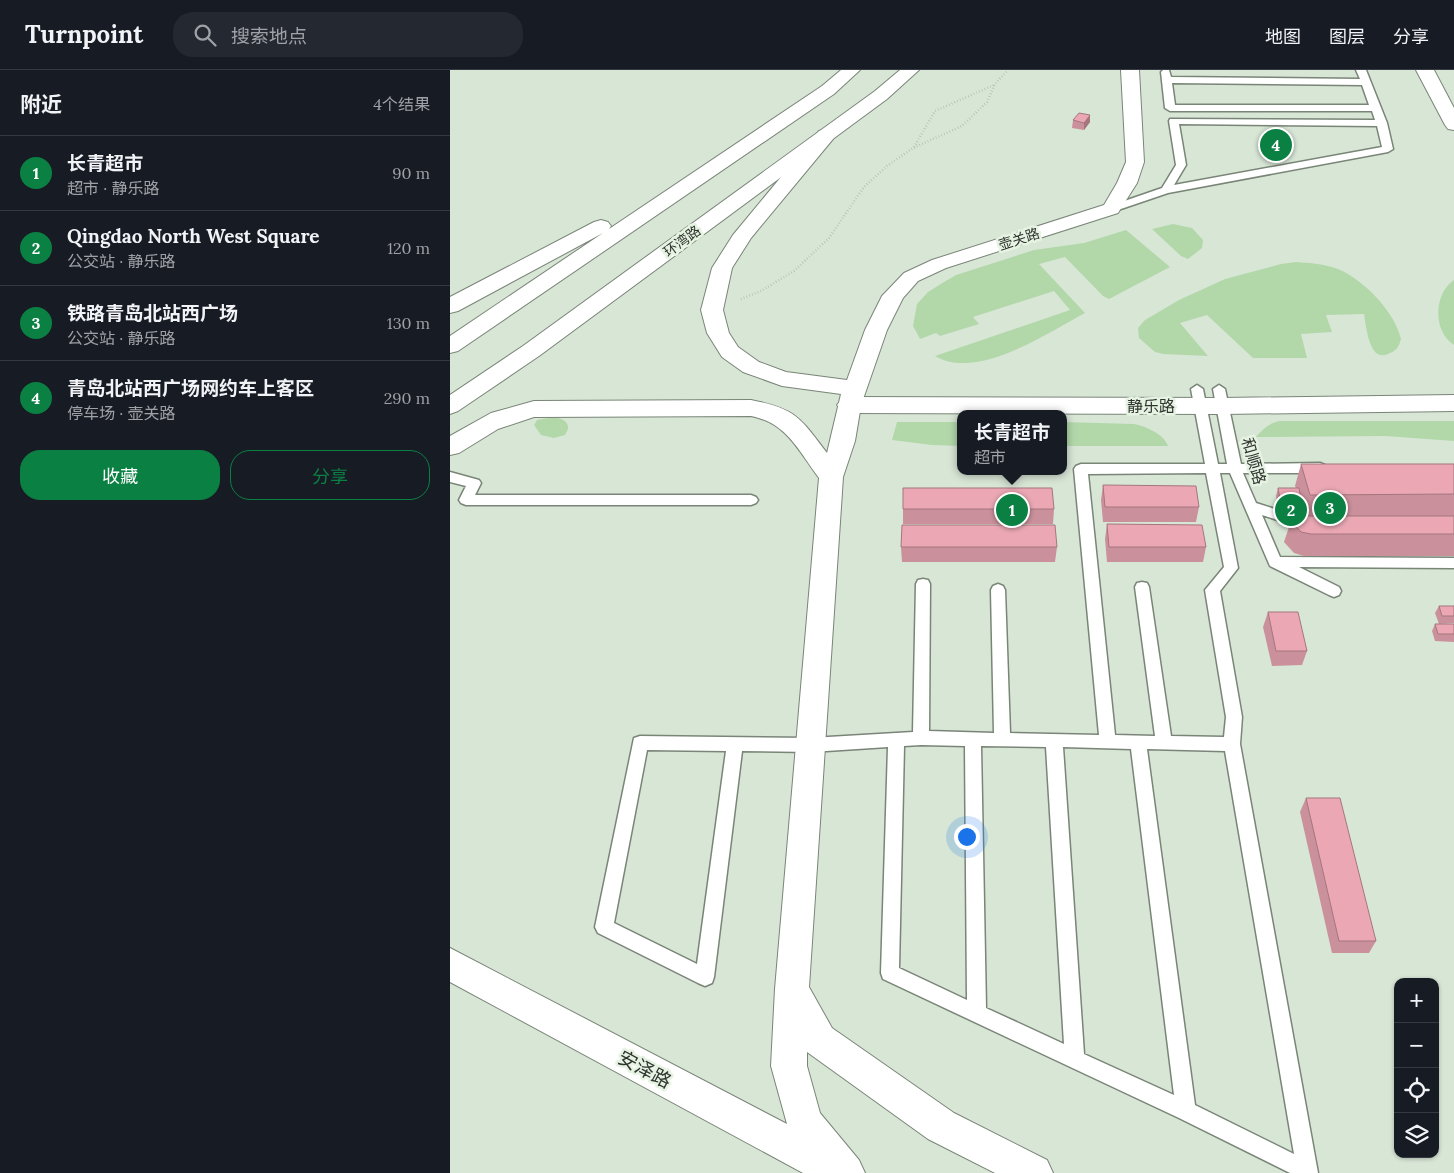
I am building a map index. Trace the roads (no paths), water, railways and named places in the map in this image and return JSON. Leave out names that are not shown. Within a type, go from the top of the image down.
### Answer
[{"type":"main road","points":[[450,346],[828,90],[851,70]]},
{"type":"main road","name":"环湾路","points":[[450,406],[531,351],[881,95],[910,70]]},
{"type":"main road","points":[[1110,209],[1127,183],[1135,162],[1130,70]]},
{"type":"main road","points":[[1425,70],[1454,125]]},
{"type":"main road","name":"静乐路","points":[[826,135],[743,235],[722,268],[712,310],[718,333],[730,352],[751,367],[782,379],[852,397],[1210,397],[1454,403]]},
{"type":"main road","points":[[450,306],[730,157]]},
{"type":"main road","name":"壶关路","points":[[846,1173],[805,1123],[789,1066],[792,990],[831,477],[843,441],[852,397],[876,330],[888,305],[903,284],[911,277],[939,264],[1110,209]]},
{"type":"main road","name":"静乐路","points":[[1210,397],[1454,387]]},
{"type":"main road","points":[[450,447],[483,426],[512,413],[534,409],[751,408],[772,412],[792,424],[831,477]]},
{"type":"main road","name":"安泽路","points":[[450,964],[840,1173]]},
{"type":"main road","points":[[792,990],[820,1040],[941,1126],[1034,1173]]},
{"type":"lane","points":[[1110,209],[1166,190],[1388,149],[1382,123],[1361,70]]},
{"type":"lane","points":[[1366,82],[1166,75],[1170,108],[1375,108]]},
{"type":"lane","points":[[1166,190],[1181,165],[1174,121],[1382,123]]},
{"type":"lane","points":[[1210,397],[1212,469],[1231,568],[1212,590],[1234,717],[1232,744],[1308,1172]]},
{"type":"lane","name":"和顺路","points":[[1210,397],[1235,469],[1275,562]]},
{"type":"lane","points":[[1108,743],[1081,469],[1335,468]]},
{"type":"lane","points":[[450,477],[474,483],[466,500],[751,500]]},
{"type":"lane","points":[[1251,506],[1310,526],[1328,526]]},
{"type":"lane","points":[[1275,562],[1454,563]]},
{"type":"lane","points":[[1275,562],[1334,591]]},
{"type":"lane","points":[[921,738],[923,584]]},
{"type":"lane","points":[[1142,587],[1164,743]]},
{"type":"lane","points":[[998,590],[1002,740]]},
{"type":"lane","points":[[735,744],[705,977],[604,927],[640,743],[735,744],[811,745],[921,738],[1232,744]]},
{"type":"lane","points":[[896,739],[890,973],[1186,1110],[1308,1172]]},
{"type":"lane","points":[[973,740],[977,1014]]},
{"type":"lane","points":[[1054,741],[1075,1059]]},
{"type":"lane","points":[[1138,743],[1186,1110]]},
{"type":"place","name":"青岛北站西广场网约车上客区","points":[[1276,145]]},
{"type":"place","name":"铁路青岛北站西广场","points":[[1330,508]]},
{"type":"place","name":"长青超市","points":[[1012,510]]},
{"type":"place","name":"Qingdao North West Square","points":[[1291,510]]}]
